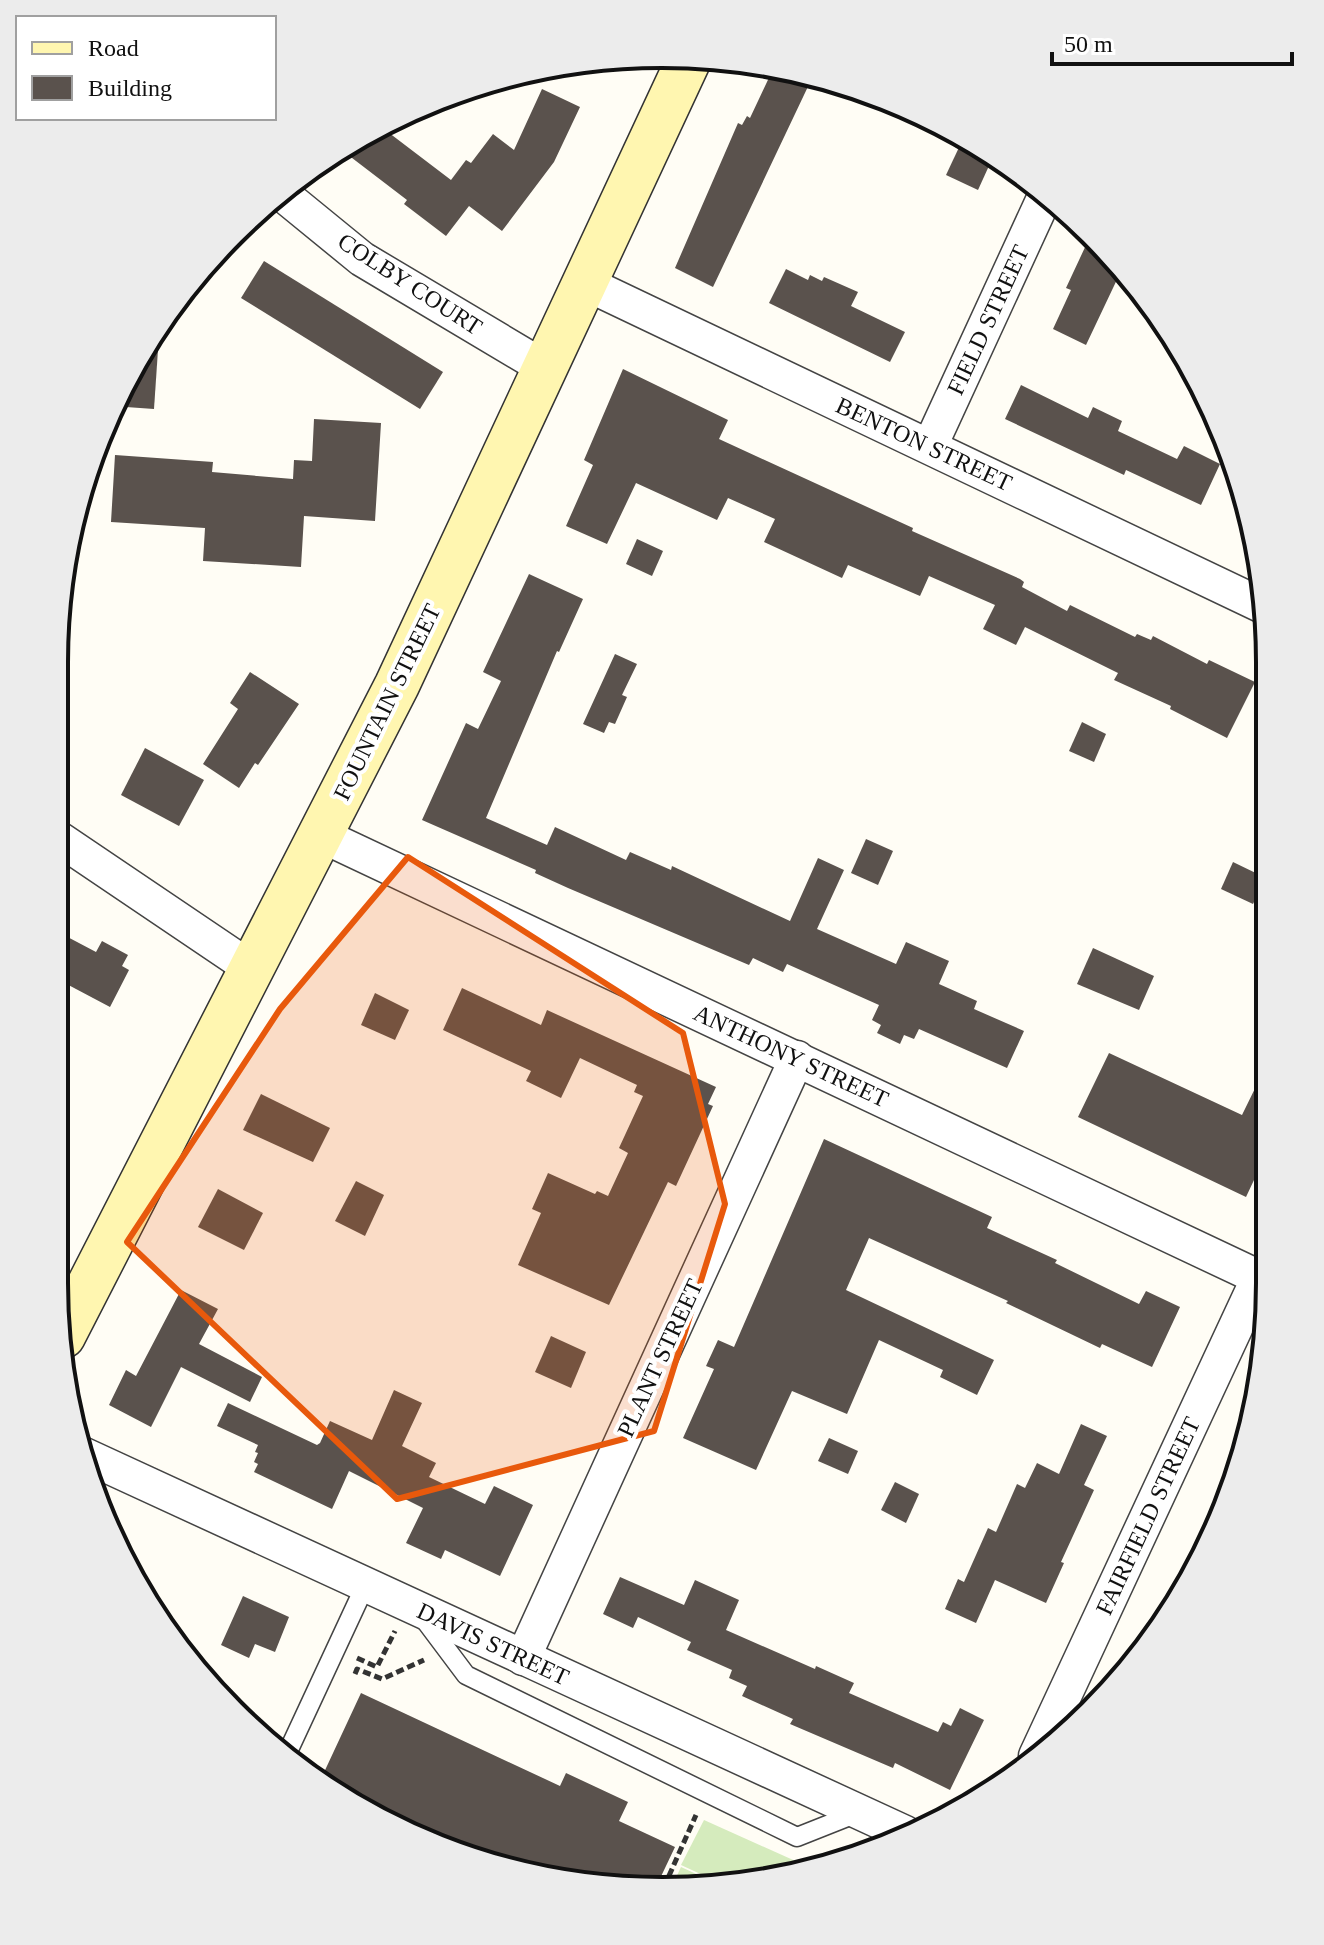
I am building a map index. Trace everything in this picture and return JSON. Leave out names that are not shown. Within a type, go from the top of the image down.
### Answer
[{"type":"main road","name":"FOUNTAIN STREET","points":[[69,1324],[397,685],[684,69]]},
{"type":"street","name":"COLBY COURT","points":[[289,200],[362,259],[545,368]]},
{"type":"street","name":"FIELD STREET","points":[[930,446],[1041,205]]},
{"type":"street","name":"BENTON STREET","points":[[583,282],[1253,601]]},
{"type":"street","name":"ANTHONY STREET","points":[[321,835],[1256,1275]]},
{"type":"street","points":[[68,845],[252,969]]},
{"type":"street","name":"PLANT STREET","points":[[523,1658],[797,1058]]},
{"type":"street","name":"FAIRFIELD STREET","points":[[1045,1737],[1256,1286]]},
{"type":"street","name":"DAVIS STREET","points":[[96,1460],[896,1829]]},
{"type":"lane","points":[[290,1746],[365,1586]]},
{"type":"lane","points":[[418,1610],[466,1675],[797,1837],[860,1812]]},
{"type":"path","points":[[351,1682],[357,1669],[382,1679],[425,1660]]},
{"type":"path","points":[[668,1877],[698,1810]]},
{"type":"highlighted area","points":[[408,857],[683,1033],[725,1204],[654,1431],[397,1499],[127,1242],[280,1009]]},
{"type":"green space","points":[[704,1820],[797,1862],[704,1876],[681,1865]]},
{"type":"green space","points":[[681,1867],[701,1876],[676,1877]]},
{"type":"building","points":[[769,78],[808,86],[713,287],[675,268],[738,123],[742,125],[747,116],[750,118]]},
{"type":"building","points":[[542,89],[580,107],[554,162],[502,231],[469,206],[446,236],[404,204],[407,200],[350,157],[390,134],[451,180],[466,160],[471,163],[493,134],[514,150]]},
{"type":"building","points":[[959,148],[989,166],[978,190],[946,175]]},
{"type":"building","points":[[1086,246],[1117,280],[1086,345],[1053,329],[1071,290],[1066,288]]},
{"type":"building","points":[[264,261],[443,372],[420,409],[241,298]]},
{"type":"building","points":[[786,269],[808,280],[810,275],[822,281],[824,277],[858,292],[851,306],[905,332],[890,362],[769,303]]},
{"type":"building","points":[[158,348],[154,409],[125,407]]},
{"type":"building","points":[[623,369],[728,420],[719,439],[1020,579],[1024,582],[1022,587],[1067,611],[1070,605],[1135,637],[1137,634],[1151,640],[1153,636],[1207,664],[1209,660],[1255,682],[1227,738],[1170,709],[1171,706],[1114,680],[1118,673],[1025,627],[1016,645],[983,629],[995,605],[929,576],[920,596],[848,565],[842,578],[764,542],[775,519],[728,498],[717,520],[636,483],[607,544],[566,526],[593,465],[584,460]]},
{"type":"building","points":[[1021,385],[1088,418],[1093,407],[1122,421],[1118,431],[1177,459],[1184,446],[1220,464],[1201,505],[1126,470],[1124,475],[1005,419]]},
{"type":"building","points":[[314,419],[381,423],[375,521],[304,516],[301,567],[203,561],[205,528],[111,522],[115,455],[213,462],[212,472],[293,479],[294,460],[312,461]]},
{"type":"building","points":[[637,539],[663,551],[652,576],[626,564]]},
{"type":"building","points":[[529,574],[583,599],[557,651],[486,818],[547,845],[555,827],[626,860],[630,852],[671,870],[672,866],[790,921],[818,858],[844,870],[817,929],[896,964],[906,942],[949,961],[939,984],[977,1001],[974,1009],[1024,1031],[1007,1068],[919,1029],[914,1039],[904,1035],[900,1044],[877,1033],[881,1025],[872,1020],[879,1005],[787,964],[783,972],[753,958],[749,965],[568,888],[535,873],[536,870],[422,820],[466,723],[478,729],[501,681],[483,672]]},
{"type":"building","points":[[615,654],[637,664],[622,695],[627,697],[615,724],[609,722],[604,733],[583,724]]},
{"type":"building","points":[[250,672],[299,704],[239,788],[203,764],[238,709],[230,703]]},
{"type":"building","points":[[1082,722],[1106,734],[1094,762],[1069,751]]},
{"type":"building","points":[[145,748],[204,780],[179,826],[121,795]]},
{"type":"building","points":[[866,839],[893,851],[878,885],[851,873]]},
{"type":"building","points":[[1233,862],[1256,873],[1256,898],[1253,904],[1221,889]]},
{"type":"building","points":[[68,937],[96,952],[102,941],[128,955],[122,966],[129,970],[110,1007],[68,985]]},
{"type":"building","points":[[1093,948],[1154,976],[1139,1010],[1077,984]]},
{"type":"building","points":[[462,988],[541,1025],[547,1010],[716,1087],[708,1104],[713,1106],[676,1186],[668,1182],[609,1305],[518,1265],[541,1213],[532,1209],[548,1173],[595,1194],[597,1191],[608,1196],[628,1153],[619,1148],[643,1096],[634,1092],[637,1085],[580,1058],[561,1098],[526,1081],[531,1071],[443,1030]]},
{"type":"building","points":[[375,993],[409,1010],[395,1040],[361,1025]]},
{"type":"building","points":[[1109,1053],[1242,1115],[1256,1086],[1256,1176],[1246,1197],[1078,1117]]},
{"type":"building","points":[[261,1094],[330,1128],[313,1162],[243,1130]]},
{"type":"building","points":[[824,1139],[992,1217],[987,1228],[1057,1260],[1055,1263],[1139,1304],[1146,1291],[1180,1307],[1152,1367],[1102,1344],[1100,1348],[1006,1303],[1008,1301],[869,1238],[846,1290],[994,1360],[977,1395],[940,1377],[943,1370],[879,1340],[847,1414],[792,1391],[756,1470],[683,1438],[714,1369],[706,1366],[718,1340],[734,1347]]},
{"type":"building","points":[[356,1181],[384,1195],[365,1236],[335,1221]]},
{"type":"building","points":[[218,1189],[263,1213],[244,1250],[198,1227]]},
{"type":"building","points":[[181,1290],[218,1309],[199,1344],[262,1377],[250,1402],[181,1367],[151,1427],[109,1405],[126,1370],[136,1376]]},
{"type":"building","points":[[551,1336],[586,1352],[571,1388],[535,1372]]},
{"type":"building","points":[[394,1390],[422,1403],[402,1446],[436,1463],[429,1477],[485,1504],[494,1486],[533,1505],[500,1576],[445,1550],[441,1559],[406,1543],[423,1508],[349,1471],[332,1509],[254,1472],[258,1464],[254,1462],[258,1445],[217,1426],[228,1403],[317,1445],[330,1421],[372,1440]]},
{"type":"building","points":[[1081,1424],[1107,1436],[1084,1485],[1094,1490],[1046,1603],[995,1580],[976,1623],[945,1609],[958,1579],[964,1582],[988,1528],[996,1532],[1017,1484],[1025,1488],[1037,1463],[1059,1474]]},
{"type":"building","points":[[829,1438],[858,1451],[848,1474],[818,1461]]},
{"type":"building","points":[[895,1482],[919,1494],[906,1523],[881,1510]]},
{"type":"building","points":[[620,1577],[684,1605],[695,1580],[739,1600],[726,1630],[854,1683],[849,1693],[938,1732],[943,1722],[951,1726],[960,1708],[984,1720],[950,1790],[895,1763],[893,1768],[790,1724],[793,1719],[742,1696],[747,1686],[729,1678],[732,1670],[687,1650],[691,1642],[638,1617],[633,1628],[603,1614]]},
{"type":"building","points":[[243,1596],[289,1617],[275,1652],[255,1644],[249,1658],[221,1645]]},
{"type":"building","points":[[361,1693],[560,1786],[566,1773],[628,1802],[619,1821],[675,1847],[661,1877],[623,1876],[546,1866],[508,1857],[435,1832],[399,1816],[324,1772]]}]
